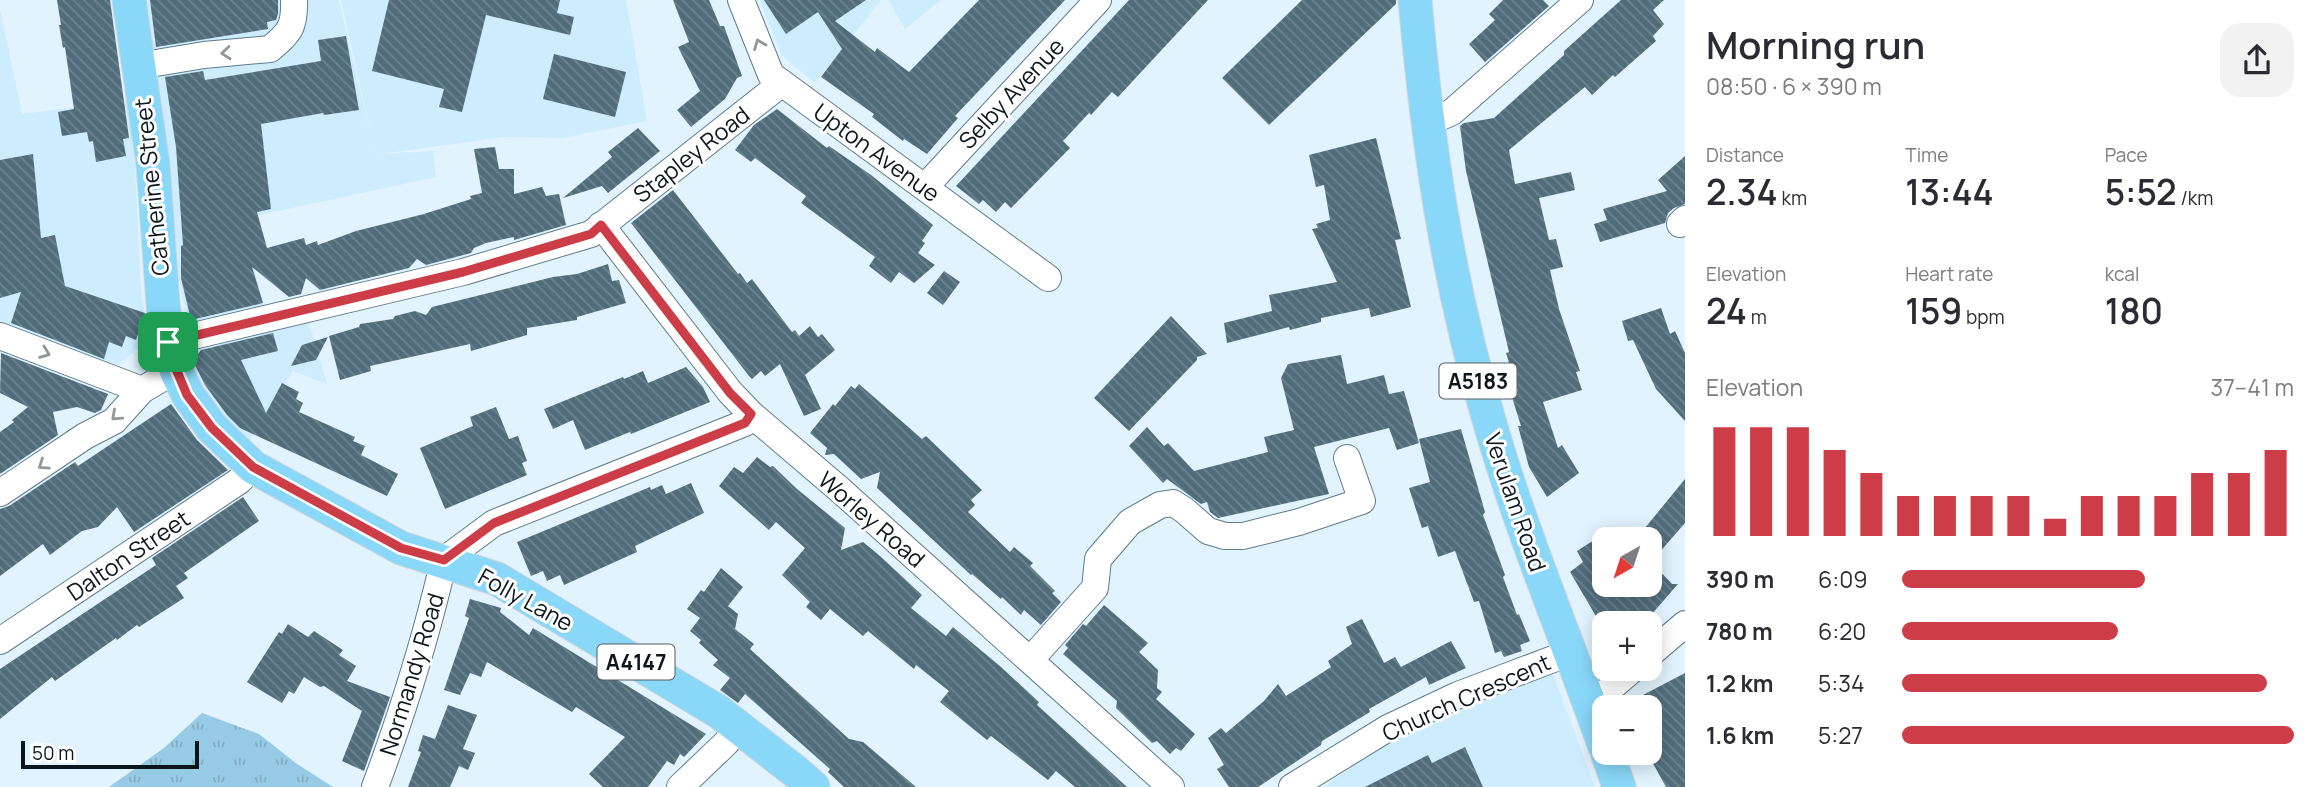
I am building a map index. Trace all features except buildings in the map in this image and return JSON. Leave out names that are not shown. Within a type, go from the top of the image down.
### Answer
[{"type":"main road","name":"Catherine Street","points":[[129,0],[153,164],[163,304],[172,356],[187,395],[212,428],[253,467],[401,548],[444,560]]},
{"type":"main road","name":"Verulam Road","points":[[1415,0],[1427,123],[1441,221],[1468,347],[1516,503],[1592,711]]},
{"type":"main road","name":"Folly Lane","points":[[444,560],[497,579],[740,726],[813,787]]},
{"type":"main road","points":[[1611,765],[1619,787]]},
{"type":"street","points":[[138,66],[204,55],[271,49],[288,33],[295,18],[294,0]]},
{"type":"street","name":"Upton Avenue","points":[[741,0],[772,75],[1048,278]]},
{"type":"street","name":"Selby Avenue","points":[[925,187],[1098,0]]},
{"type":"street","points":[[1427,123],[1452,112],[1580,0]]},
{"type":"street","name":"Stapley Road","points":[[0,494],[85,436],[114,421],[172,356],[591,234],[782,83]]},
{"type":"street","name":"Worley Road","points":[[601,225],[730,393],[751,414],[839,488],[1171,787]]},
{"type":"street","points":[[0,336],[142,390]]},
{"type":"street","points":[[444,560],[494,523],[745,423],[751,414]]},
{"type":"street","points":[[1130,522],[1160,505],[1173,503],[1208,531],[1225,536],[1243,536],[1299,522],[1362,501],[1347,458]]},
{"type":"street","name":"Dalton Street","points":[[0,641],[239,481],[253,467]]},
{"type":"street","points":[[1031,659],[1095,587],[1098,559],[1130,522],[1150,489]]},
{"type":"street","name":"Normandy Road","points":[[374,787],[401,719],[429,625],[444,560]]},
{"type":"street","points":[[1662,644],[1685,624]]},
{"type":"street","name":"Church Crescent","points":[[1292,787],[1399,723],[1458,695],[1569,653]]},
{"type":"street","points":[[1590,706],[1619,681]]},
{"type":"street","points":[[680,787],[740,726]]},
{"type":"shaded area","points":[[140,0],[339,0],[376,156],[341,0],[626,0],[647,121],[563,138],[504,137],[381,154],[433,151],[436,177],[241,219],[270,328],[308,319],[327,384],[293,371],[249,441],[234,431],[196,385],[191,360],[195,354],[165,216]]},
{"type":"shaded area","points":[[760,0],[881,0],[815,83],[782,56]]},
{"type":"shaded area","points":[[888,0],[941,0],[905,29]]},
{"type":"shaded area","points":[[0,9],[22,114],[127,101],[135,164],[141,290],[149,340],[117,365],[0,324]]},
{"type":"shaded area","points":[[1553,674],[1595,787],[1324,787],[1378,747],[1467,704]]},
{"type":"green space","points":[[202,713],[259,734],[297,764],[333,787],[109,787],[164,748]]},
{"type":"route","points":[[601,225],[730,393],[751,414],[745,423],[494,523],[470,538],[444,560],[401,548],[253,467],[212,428],[187,395],[168,342],[463,272],[591,234],[601,225]]}]
